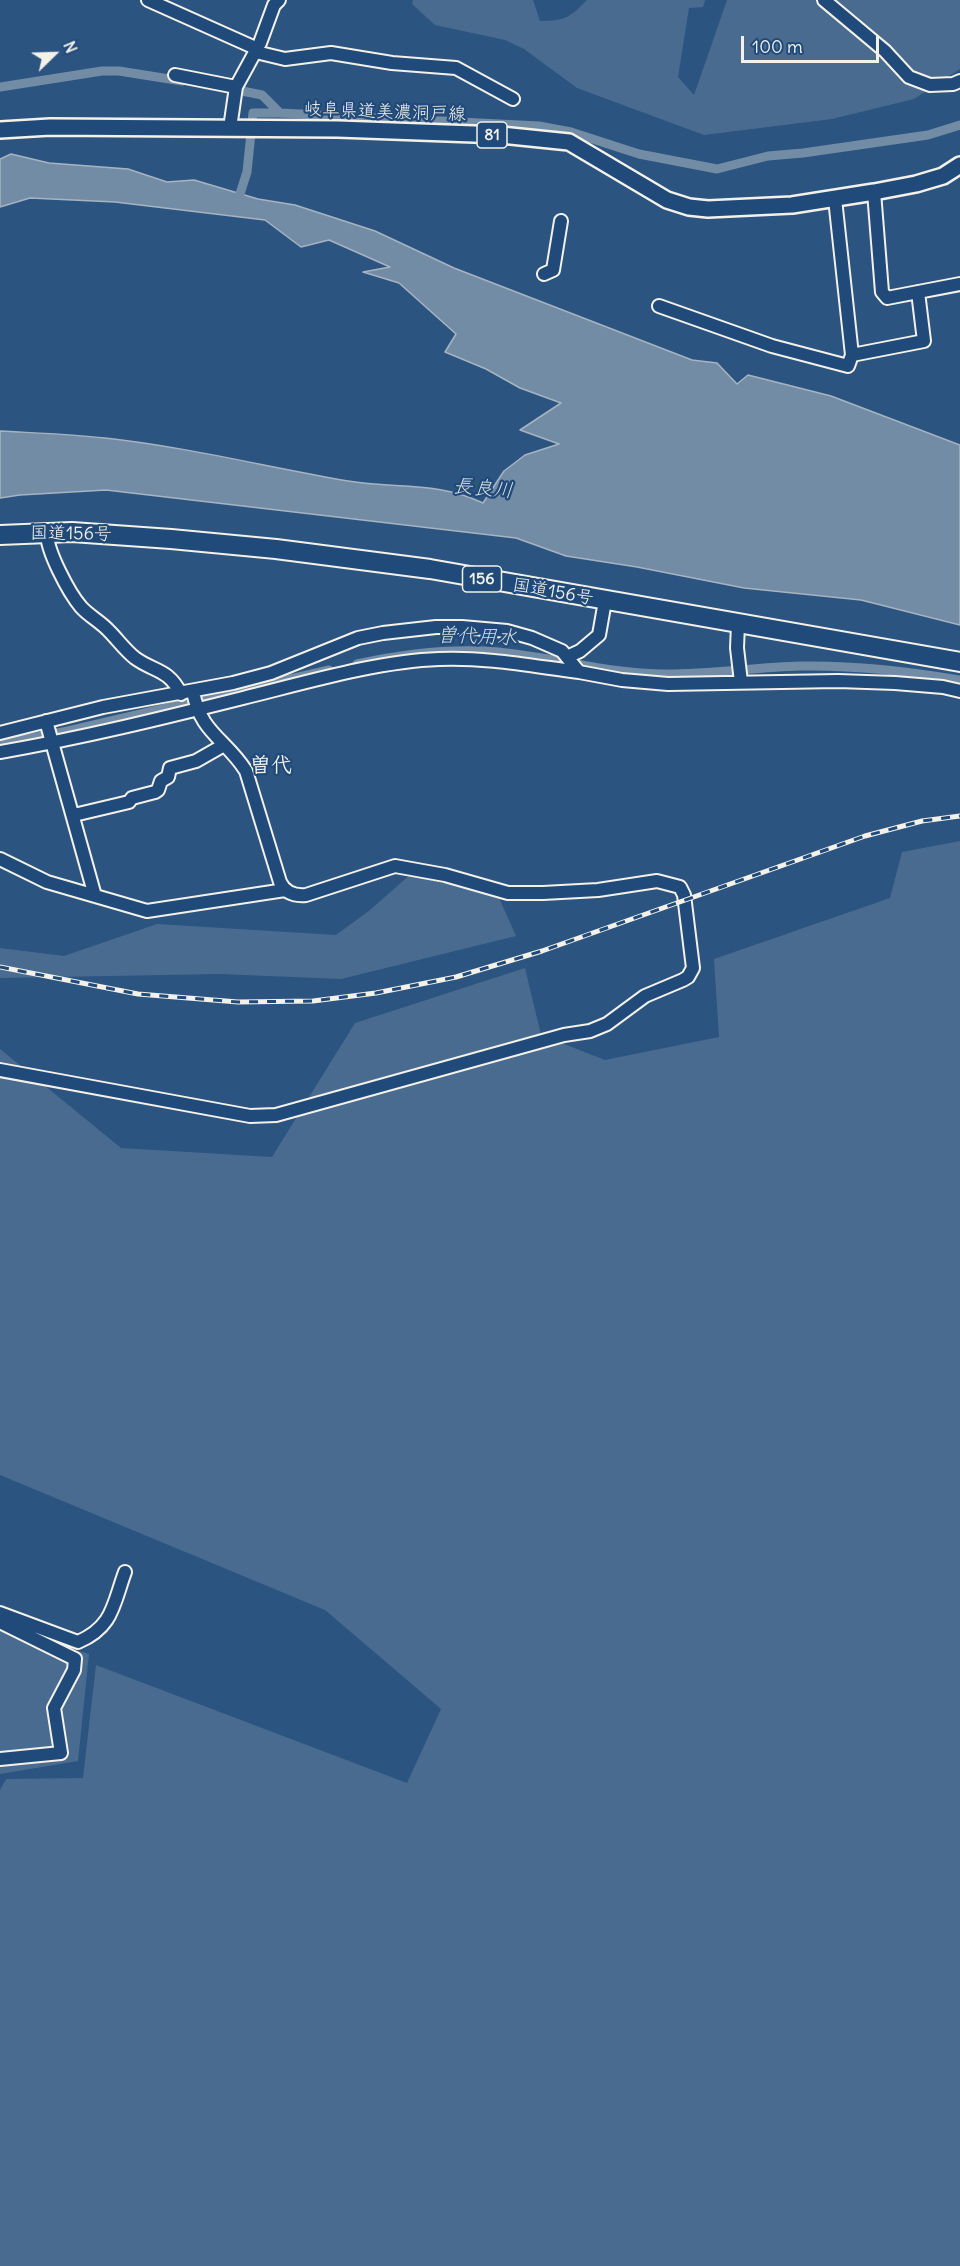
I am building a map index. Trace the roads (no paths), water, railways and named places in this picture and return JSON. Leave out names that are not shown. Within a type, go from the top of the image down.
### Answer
[{"type":"highway","name":"国道156号","points":[[0,535],[47,532],[137,536],[276,549],[430,570],[960,662]]},
{"type":"main road","name":"岐阜県道美濃洞戸線","points":[[0,130],[50,127],[516,131],[568,142],[595,155],[668,200],[689,207],[708,209],[792,205],[835,199],[916,184],[943,176],[960,165]]},
{"type":"street","points":[[148,0],[260,53],[285,59],[331,53],[392,63],[456,68],[513,99]]},
{"type":"street","points":[[230,128],[235,91],[256,50],[274,5],[279,0]]},
{"type":"street","points":[[824,0],[880,46],[909,76],[930,85],[953,84],[960,81]]},
{"type":"street","points":[[175,75],[235,91]]},
{"type":"street","points":[[874,192],[882,292],[887,298],[960,284]]},
{"type":"street","points":[[660,306],[772,346],[848,366],[852,355],[835,199]]},
{"type":"street","points":[[544,274],[553,270],[561,221]]},
{"type":"street","points":[[852,355],[924,341],[918,292]]},
{"type":"street","points":[[0,1070],[250,1116],[276,1115],[564,1035],[590,1031],[607,1023],[645,996],[688,977],[693,968],[684,895],[680,887],[657,881],[598,890],[508,893],[445,875],[395,866],[306,895],[295,895],[285,890],[280,882],[246,771],[204,724],[192,699],[158,668],[138,660],[125,650],[109,631],[82,608],[66,584],[47,532]]},
{"type":"street","points":[[573,664],[580,651],[599,635],[605,601]]},
{"type":"street","points":[[738,624],[737,648],[740,674]]},
{"type":"street","points":[[0,733],[50,733],[174,714],[192,699],[275,681],[358,638],[383,633],[436,627],[507,631],[562,651],[573,664]]},
{"type":"street","points":[[0,752],[50,733],[104,707],[192,699],[275,681],[440,659],[573,664],[622,680],[668,684],[740,674],[895,683],[943,687],[960,691]]},
{"type":"street","points":[[50,733],[95,896]]},
{"type":"street","points":[[74,815],[129,802],[132,798],[155,792],[161,781],[168,777],[170,768],[196,761],[224,745]]},
{"type":"street","points":[[0,859],[48,882],[136,910],[158,911],[285,890]]},
{"type":"street","points":[[0,1613],[78,1642],[101,1629],[109,1616],[125,1572]]},
{"type":"street","points":[[0,1622],[75,1659],[74,1670],[54,1708],[61,1753],[0,1759]]},
{"type":"waterway","points":[[0,87],[102,71],[119,71],[182,81]]},
{"type":"waterway","points":[[232,89],[262,95],[280,113],[539,126],[571,132],[639,154],[717,169],[768,156],[928,135],[960,125]]},
{"type":"waterway","points":[[237,203],[247,172],[253,113],[280,113]]},
{"type":"waterway","name":"曽代用水","points":[[357,664],[427,653],[480,651],[518,654],[639,673],[695,673],[841,666],[960,680]]},
{"type":"waterway","name":"曽代用水","points":[[0,744],[68,731],[329,670]]},
{"type":"railway","points":[[0,967],[138,994],[238,1002],[313,1001],[376,993],[456,977],[542,951],[865,836],[922,821],[960,816]]},
{"type":"district","name":"曽代","points":[[271,766]]},
{"type":"water label","name":"長良川","points":[[483,489]]}]
